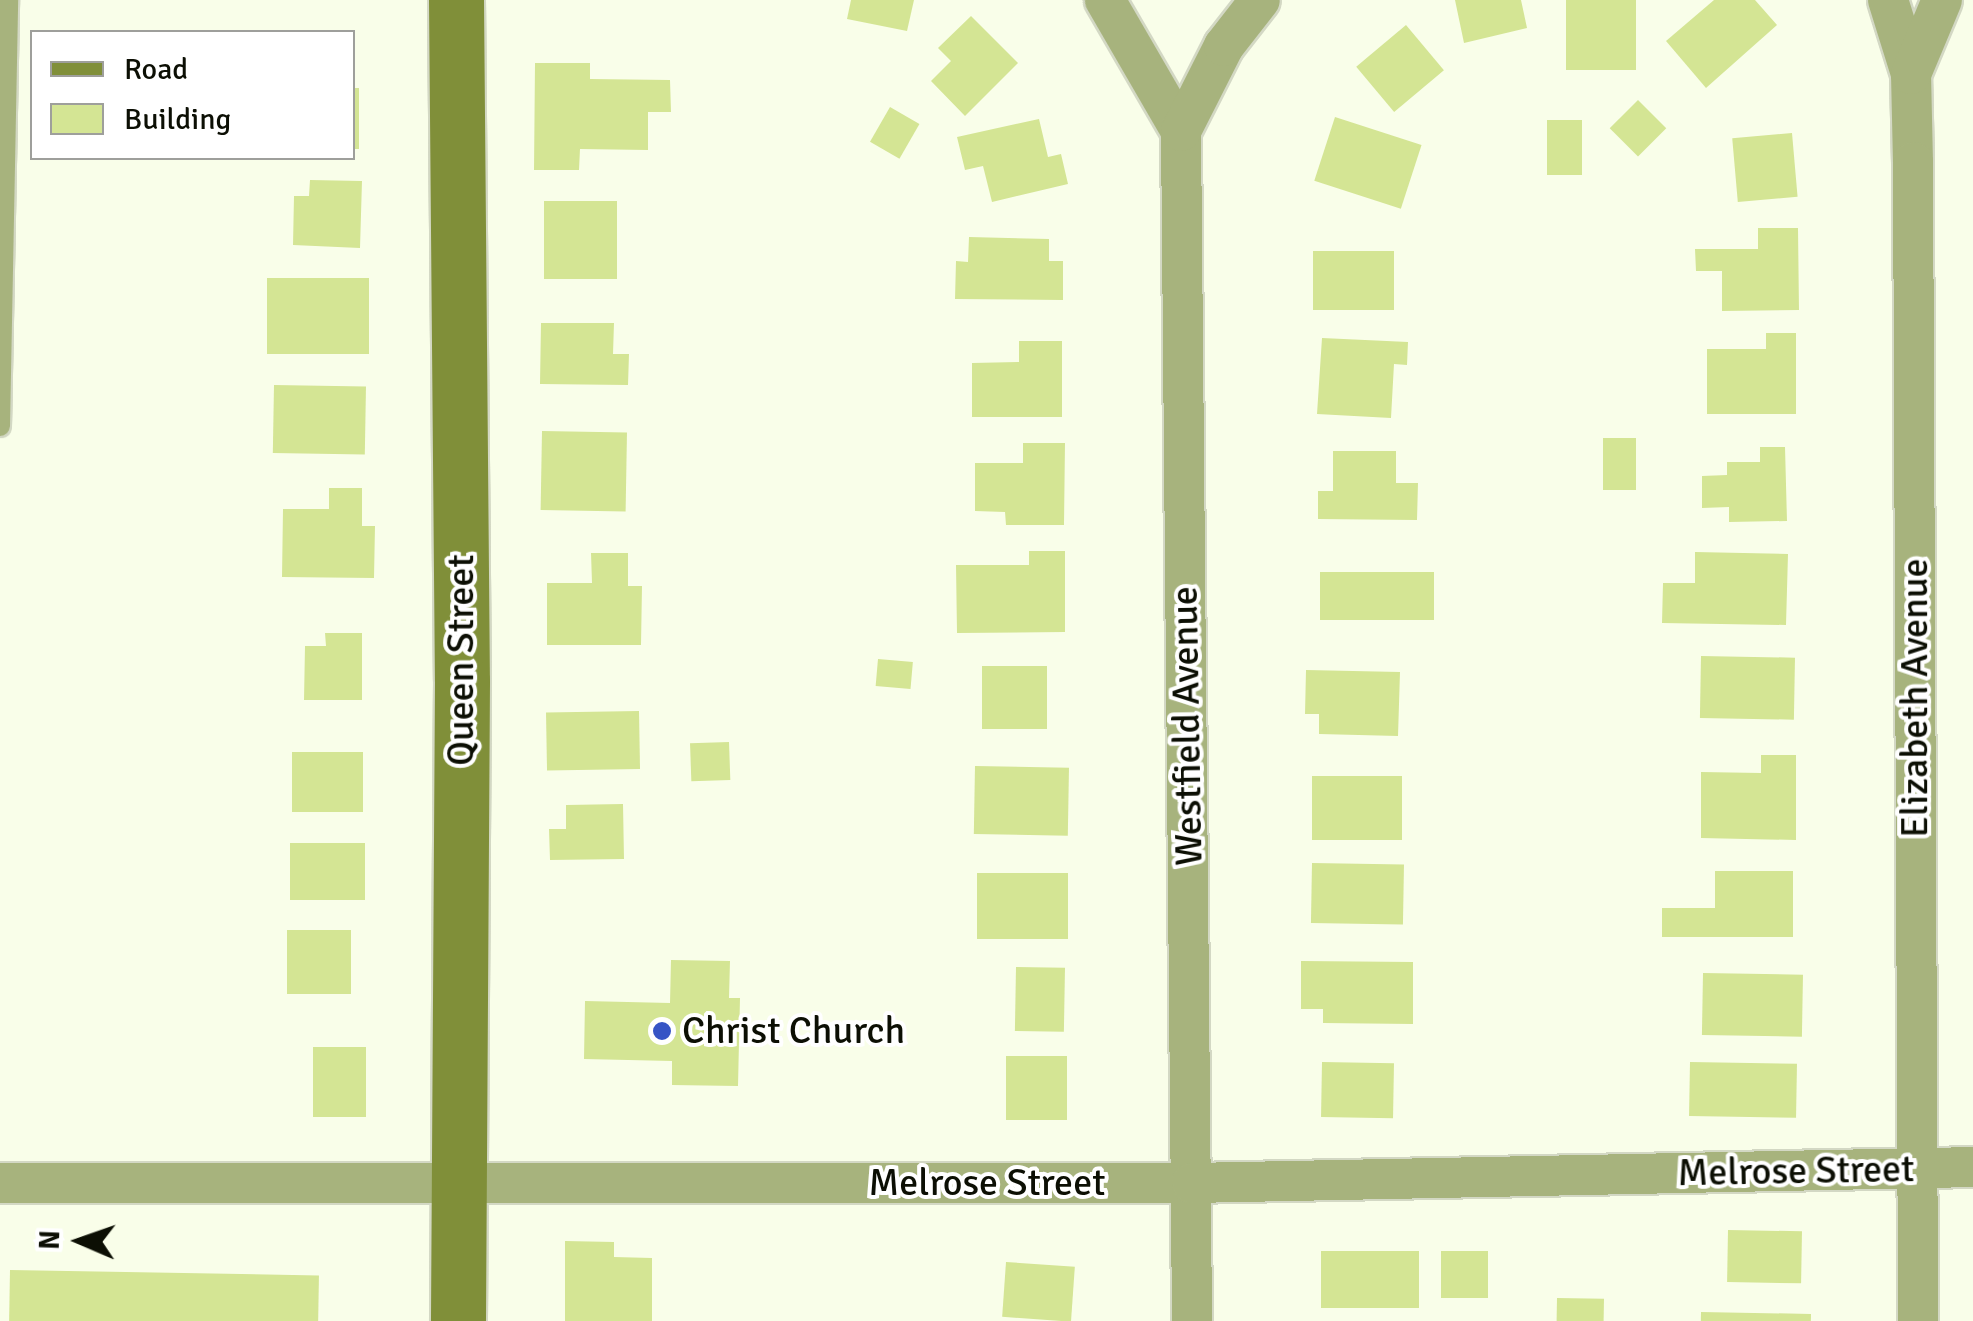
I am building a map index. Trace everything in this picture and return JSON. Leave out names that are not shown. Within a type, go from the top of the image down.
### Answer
[{"type":"street","name":"Queen Street","points":[[456,0],[462,662],[458,1321]]},
{"type":"street","name":"Westfield Avenue","points":[[1105,0],[1181,131]]},
{"type":"street","name":"Westfield Avenue","points":[[1192,1321],[1181,131],[1224,46],[1260,0]]},
{"type":"street","name":"Elizabeth Avenue","points":[[1888,0],[1911,74],[1918,1321]]},
{"type":"street","name":"Elizabeth Avenue","points":[[1911,74],[1942,0]]},
{"type":"street","name":"Melrose Street","points":[[0,1184],[1192,1183],[1973,1167]]},
{"type":"lane","points":[[0,426],[8,0]]},
{"type":"building","points":[[851,0],[914,0],[907,31],[847,19]]},
{"type":"building","points":[[1455,0],[1521,0],[1527,28],[1464,43]]},
{"type":"building","points":[[1566,0],[1636,0],[1636,70],[1566,70]]},
{"type":"building","points":[[1714,0],[1755,0],[1777,25],[1706,88],[1666,41]]},
{"type":"building","points":[[971,16],[1018,63],[965,116],[931,81],[951,61],[938,48]]},
{"type":"building","points":[[1406,25],[1444,70],[1394,112],[1356,67]]},
{"type":"building","points":[[535,63],[590,63],[590,79],[670,80],[671,112],[648,112],[648,150],[580,149],[579,170],[534,170]]},
{"type":"building","points":[[355,88],[359,88],[359,149],[355,149]]},
{"type":"building","points":[[1638,100],[1666,128],[1638,157],[1610,128]]},
{"type":"building","points":[[890,107],[919,124],[899,159],[870,142]]},
{"type":"building","points":[[1335,117],[1422,145],[1401,209],[1314,181]]},
{"type":"building","points":[[1039,119],[1048,157],[1061,154],[1068,184],[992,202],[983,166],[965,170],[957,137]]},
{"type":"building","points":[[1547,120],[1582,120],[1582,175],[1547,175]]},
{"type":"building","points":[[1792,133],[1798,197],[1738,202],[1732,138]]},
{"type":"building","points":[[310,180],[362,181],[360,248],[293,245],[294,196],[309,196]]},
{"type":"building","points":[[544,201],[617,201],[617,279],[544,279]]},
{"type":"building","points":[[1758,228],[1798,228],[1799,310],[1722,311],[1722,271],[1696,271],[1695,249],[1758,249]]},
{"type":"building","points":[[969,237],[1049,239],[1049,261],[1063,261],[1063,300],[955,299],[956,261],[968,262]]},
{"type":"building","points":[[1313,251],[1394,251],[1394,310],[1313,310]]},
{"type":"building","points":[[267,278],[369,278],[369,354],[267,354]]},
{"type":"building","points":[[541,323],[614,323],[613,354],[629,354],[628,385],[540,384]]},
{"type":"building","points":[[1766,333],[1796,333],[1796,414],[1707,414],[1707,349],[1766,349]]},
{"type":"building","points":[[1322,338],[1408,342],[1407,365],[1394,364],[1391,418],[1317,414]]},
{"type":"building","points":[[1019,341],[1062,341],[1062,417],[972,417],[972,363],[1019,362]]},
{"type":"building","points":[[274,385],[366,387],[365,455],[273,453]]},
{"type":"building","points":[[542,431],[627,432],[626,511],[541,510]]},
{"type":"building","points":[[1603,438],[1636,438],[1636,490],[1603,490]]},
{"type":"building","points":[[1023,443],[1065,443],[1064,525],[1006,525],[1005,512],[975,511],[975,463],[1023,463]]},
{"type":"building","points":[[1760,447],[1785,447],[1787,521],[1729,522],[1729,507],[1702,508],[1702,476],[1727,475],[1727,462],[1760,462]]},
{"type":"building","points":[[1333,451],[1396,451],[1396,483],[1418,483],[1417,520],[1318,519],[1318,491],[1333,491]]},
{"type":"building","points":[[329,488],[362,488],[362,526],[375,526],[374,578],[282,577],[283,509],[329,509]]},
{"type":"building","points":[[1029,551],[1065,551],[1065,632],[957,633],[956,565],[1029,565]]},
{"type":"building","points":[[1695,552],[1788,554],[1786,625],[1662,623],[1663,583],[1695,583]]},
{"type":"building","points":[[591,553],[628,553],[628,586],[642,586],[641,645],[547,645],[547,583],[592,583]]},
{"type":"building","points":[[1320,572],[1434,572],[1434,620],[1320,620]]},
{"type":"building","points":[[325,633],[362,633],[362,700],[304,700],[305,646],[326,646]]},
{"type":"building","points":[[1701,656],[1795,658],[1794,720],[1700,718]]},
{"type":"building","points":[[878,659],[913,662],[911,689],[876,686]]},
{"type":"building","points":[[982,666],[1047,666],[1047,729],[982,729]]},
{"type":"building","points":[[1306,670],[1400,672],[1398,736],[1319,734],[1319,714],[1305,714]]},
{"type":"building","points":[[639,711],[640,769],[547,771],[546,713]]},
{"type":"building","points":[[729,742],[730,780],[691,781],[690,743]]},
{"type":"building","points":[[292,752],[363,752],[363,812],[292,812]]},
{"type":"building","points":[[1761,755],[1796,755],[1796,840],[1701,838],[1701,772],[1761,773]]},
{"type":"building","points":[[975,766],[1069,768],[1068,836],[974,834]]},
{"type":"building","points":[[1312,776],[1402,776],[1402,840],[1312,840]]},
{"type":"building","points":[[623,804],[624,859],[550,860],[549,829],[566,829],[566,805]]},
{"type":"building","points":[[290,843],[365,843],[365,900],[290,900]]},
{"type":"building","points":[[1312,863],[1404,865],[1403,925],[1311,923]]},
{"type":"building","points":[[1715,871],[1793,871],[1793,937],[1662,937],[1662,908],[1715,908]]},
{"type":"building","points":[[977,873],[1068,873],[1068,939],[977,939]]},
{"type":"building","points":[[287,930],[351,930],[351,994],[287,994]]},
{"type":"building","name":"Christ Church","points":[[671,960],[730,961],[729,998],[740,998],[738,1086],[672,1085],[672,1061],[584,1059],[585,1001],[670,1003]]},
{"type":"building","points":[[1301,961],[1413,962],[1413,1024],[1323,1023],[1323,1009],[1301,1009]]},
{"type":"building","points":[[1016,967],[1065,968],[1064,1032],[1015,1031]]},
{"type":"building","points":[[1703,973],[1803,975],[1802,1037],[1702,1035]]},
{"type":"building","points":[[313,1047],[366,1047],[366,1117],[313,1117]]},
{"type":"building","points":[[1006,1056],[1067,1056],[1067,1120],[1006,1120]]},
{"type":"building","points":[[1322,1062],[1394,1063],[1393,1118],[1321,1117]]},
{"type":"building","points":[[1690,1062],[1797,1064],[1796,1118],[1689,1116]]},
{"type":"building","points":[[1728,1230],[1802,1231],[1801,1283],[1727,1282]]},
{"type":"building","points":[[565,1241],[614,1242],[614,1257],[652,1258],[652,1321],[565,1321]]},
{"type":"building","points":[[1321,1251],[1419,1251],[1419,1308],[1321,1308]]},
{"type":"building","points":[[1441,1251],[1488,1251],[1488,1298],[1441,1298]]},
{"type":"building","points":[[1006,1262],[1075,1267],[1071,1321],[1002,1317]]},
{"type":"building","points":[[10,1270],[319,1275],[318,1321],[9,1321]]},
{"type":"building","points":[[1557,1298],[1604,1299],[1604,1321],[1557,1321]]},
{"type":"building","points":[[1701,1312],[1811,1314],[1811,1321],[1701,1321]]},
{"type":"place","name":"Christ Church","points":[[662,1031]]}]
